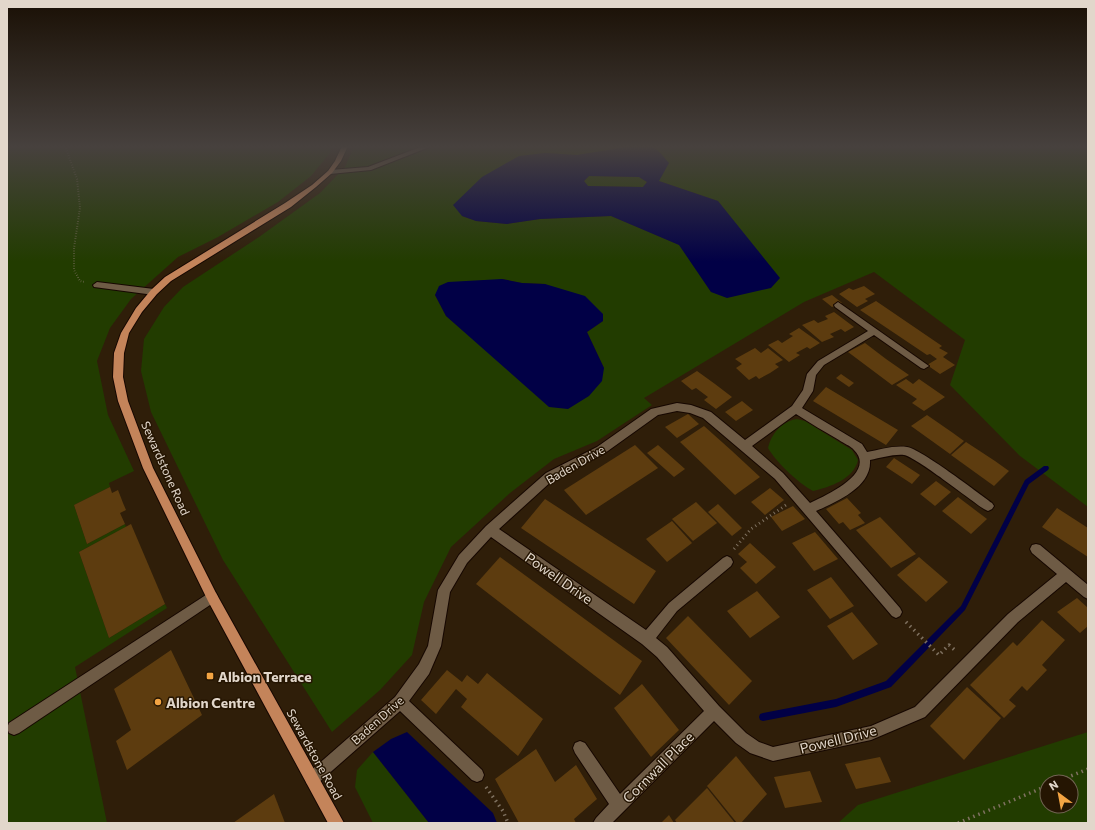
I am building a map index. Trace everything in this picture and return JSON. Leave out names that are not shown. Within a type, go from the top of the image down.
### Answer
[{"type":"main road","name":"Sewardstone Road","points":[[315,185],[288,205],[188,266],[154,292],[139,310],[125,333],[119,353],[118,377],[123,401],[148,468],[212,597],[336,823]]},
{"type":"street","points":[[97,285],[119,286],[133,290],[154,292]]},
{"type":"street","points":[[838,306],[924,366]]},
{"type":"street","points":[[745,446],[796,409],[808,391],[812,374],[821,362],[874,331]]},
{"type":"street","name":"Baden Drive","points":[[312,778],[400,702],[424,669],[434,646],[444,590],[463,559],[490,530],[550,476],[601,450],[655,412],[677,407],[691,409],[707,416],[745,446],[779,476],[809,509],[896,612]]},
{"type":"street","points":[[796,409],[858,447],[864,457],[865,465],[860,478],[839,494],[809,509]]},
{"type":"street","points":[[864,457],[895,451],[907,451],[924,461],[988,506]]},
{"type":"street","name":"Powell Drive","points":[[490,530],[647,639],[662,652],[714,711],[741,738],[755,748],[773,754],[871,733],[920,712],[1013,618],[1066,574]]},
{"type":"street","points":[[1036,549],[1088,593]]},
{"type":"street","points":[[647,639],[673,607],[727,562]]},
{"type":"street","points":[[14,728],[212,597]]},
{"type":"street","points":[[400,702],[477,775]]},
{"type":"street","name":"Cornwall Place","points":[[601,823],[714,711]]},
{"type":"street","points":[[580,748],[619,806]]},
{"type":"path","points":[[78,185],[80,208],[74,248],[74,270],[80,281],[97,285]]},
{"type":"path","points":[[727,562],[738,541],[764,519],[798,497]]},
{"type":"path","points":[[916,633],[939,655],[949,645],[968,663]]},
{"type":"path","points":[[1076,774],[1088,769]]},
{"type":"path","points":[[477,775],[503,811],[508,823]]},
{"type":"path","points":[[958,823],[1039,789]]},
{"type":"green space","points":[[7,185],[300,185],[278,202],[218,237],[178,257],[131,299],[110,328],[97,361],[108,415],[134,471],[109,483],[110,487],[74,505],[87,544],[125,524],[126,527],[79,552],[109,638],[165,604],[167,608],[75,667],[107,823],[7,823]]},
{"type":"green space","points":[[328,185],[503,185],[462,216],[476,221],[507,224],[540,219],[611,216],[680,245],[711,292],[746,237],[718,201],[670,185],[1088,185],[1088,507],[1020,456],[950,385],[965,340],[874,272],[804,302],[644,398],[652,405],[597,441],[554,459],[510,493],[451,547],[424,602],[412,655],[380,690],[332,732],[223,560],[151,412],[141,371],[144,339],[164,307],[183,287],[259,237],[320,193]],"holes":[[[502,279],[522,283],[545,284],[603,321],[587,332],[604,368],[498,360],[446,316],[435,295]]]},
{"type":"green space","points":[[587,185],[645,185],[643,187],[588,186]]},
{"type":"green space","points":[[797,419],[805,421],[852,450],[858,460],[856,467],[852,472],[834,484],[813,491],[788,472],[776,460],[768,448],[769,443],[775,433],[782,425]]},
{"type":"green space","points":[[1088,732],[1088,823],[838,823],[858,805]]},
{"type":"green space","points":[[373,752],[429,823],[373,823],[355,787],[357,770]]},
{"type":"shaded area","points":[[474,185],[587,185],[588,186],[643,187],[645,185],[670,185],[718,201],[780,278],[771,288],[727,298],[711,292],[679,245],[611,216],[540,219],[507,224],[476,221],[462,216],[453,205]]},
{"type":"shaded area","points":[[502,279],[522,283],[545,284],[585,296],[603,314],[603,321],[587,332],[604,368],[602,381],[589,396],[568,409],[549,407],[446,316],[435,295],[439,286],[448,282]]},
{"type":"shaded area","points":[[407,732],[493,813],[497,823],[429,823],[373,752],[391,739]]},
{"type":"building","points":[[864,286],[875,294],[865,299],[868,301],[857,307],[839,294],[849,288],[853,290]]},
{"type":"building","points":[[832,295],[842,303],[832,307],[822,299]]},
{"type":"building","points":[[876,301],[942,346],[939,348],[948,353],[943,357],[955,365],[940,374],[927,365],[937,359],[930,354],[927,355],[860,310]]},
{"type":"building","points":[[834,312],[854,327],[845,332],[841,329],[830,334],[834,337],[822,342],[802,325],[814,320],[818,323],[828,319],[825,316]]},
{"type":"building","points":[[799,328],[820,343],[810,349],[807,347],[796,353],[800,355],[789,362],[768,345],[778,340],[782,343],[793,336],[789,334]]},
{"type":"building","points":[[865,343],[909,375],[892,385],[848,352]]},
{"type":"building","points":[[755,348],[761,353],[768,348],[783,360],[775,364],[779,367],[770,373],[759,379],[756,376],[749,380],[736,368],[742,364],[735,359]]},
{"type":"building","points":[[697,371],[732,397],[716,409],[704,400],[708,397],[696,388],[692,390],[681,381]]},
{"type":"building","points":[[841,374],[854,383],[849,387],[836,378]]},
{"type":"building","points":[[906,379],[913,384],[919,379],[945,397],[924,411],[912,403],[917,399],[896,385]]},
{"type":"building","points":[[826,387],[898,430],[886,445],[813,401]]},
{"type":"building","points":[[742,401],[753,410],[736,421],[725,412]]},
{"type":"building","points":[[688,414],[699,424],[677,438],[665,427]]},
{"type":"building","points":[[927,415],[964,441],[950,454],[911,426]]},
{"type":"building","points":[[704,426],[760,477],[735,495],[680,442]]},
{"type":"building","points":[[966,442],[1009,471],[994,486],[951,455]]},
{"type":"building","points":[[635,445],[658,468],[586,515],[564,490]]},
{"type":"building","points":[[658,445],[685,469],[674,477],[647,453]]},
{"type":"building","points":[[894,458],[920,475],[912,484],[886,467]]},
{"type":"building","points":[[936,481],[951,492],[935,506],[920,494]]},
{"type":"building","points":[[110,487],[112,493],[118,490],[126,510],[120,513],[125,524],[87,544],[74,505]]},
{"type":"building","points":[[770,488],[784,500],[765,515],[751,502]]},
{"type":"building","points":[[958,497],[987,519],[971,534],[942,511]]},
{"type":"building","points":[[847,498],[861,513],[858,515],[865,523],[850,530],[843,522],[839,524],[826,509]]},
{"type":"building","points":[[545,499],[656,571],[634,604],[521,528]]},
{"type":"building","points":[[696,502],[717,523],[693,541],[672,519]]},
{"type":"building","points":[[718,504],[742,528],[732,536],[708,512]]},
{"type":"building","points":[[793,506],[805,519],[782,531],[771,517]]},
{"type":"building","points":[[1057,508],[1088,528],[1088,557],[1042,527]]},
{"type":"building","points":[[880,517],[916,554],[891,568],[856,530]]},
{"type":"building","points":[[672,521],[692,543],[667,562],[646,539]]},
{"type":"building","points":[[131,524],[165,604],[109,638],[79,552]]},
{"type":"building","points":[[815,532],[838,559],[814,571],[792,543]]},
{"type":"building","points":[[750,543],[776,567],[756,584],[740,568],[747,562],[738,554]]},
{"type":"building","points":[[500,557],[642,661],[620,695],[476,584]]},
{"type":"building","points":[[919,557],[948,582],[926,602],[897,575]]},
{"type":"building","points":[[831,577],[854,606],[830,619],[807,590]]},
{"type":"building","points":[[757,591],[780,617],[750,638],[727,611]]},
{"type":"building","points":[[1077,598],[1088,608],[1088,626],[1080,633],[1057,612]]},
{"type":"building","points":[[852,612],[878,644],[853,660],[827,626]]},
{"type":"building","points":[[688,616],[752,681],[729,705],[666,638]]},
{"type":"building","points":[[1042,620],[1065,640],[1042,665],[1047,670],[1027,691],[1022,686],[1009,700],[1016,706],[1004,718],[970,685],[1013,642],[1017,646]]},
{"type":"building","name":"Albion Centre","points":[[171,650],[202,715],[127,770],[116,741],[131,730],[114,689]]},
{"type":"building","points":[[447,670],[462,682],[467,675],[478,684],[487,673],[543,719],[518,756],[461,707],[467,699],[456,689],[436,714],[421,700]]},
{"type":"building","points":[[642,684],[679,730],[651,757],[614,708]]},
{"type":"building","points":[[967,687],[1001,718],[964,760],[930,726]]},
{"type":"building","points":[[536,749],[555,782],[576,765],[597,799],[574,819],[576,823],[519,823],[495,779]]},
{"type":"building","points":[[736,756],[767,794],[741,823],[737,823],[707,786]]},
{"type":"building","points":[[880,757],[891,782],[856,789],[845,764]]},
{"type":"building","points":[[810,771],[822,802],[785,808],[774,777]]},
{"type":"building","points":[[707,788],[735,823],[677,823],[675,820]]},
{"type":"building","points":[[274,794],[285,823],[233,823]]},
{"type":"building","points":[[669,815],[674,823],[661,823]]},
{"type":"waterway","points":[[763,717],[836,703],[888,684],[963,608],[1027,482],[1046,468]]},
{"type":"place","name":"Albion Terrace","points":[[210,676]]},
{"type":"place","name":"Albion Centre","points":[[158,702]]}]
